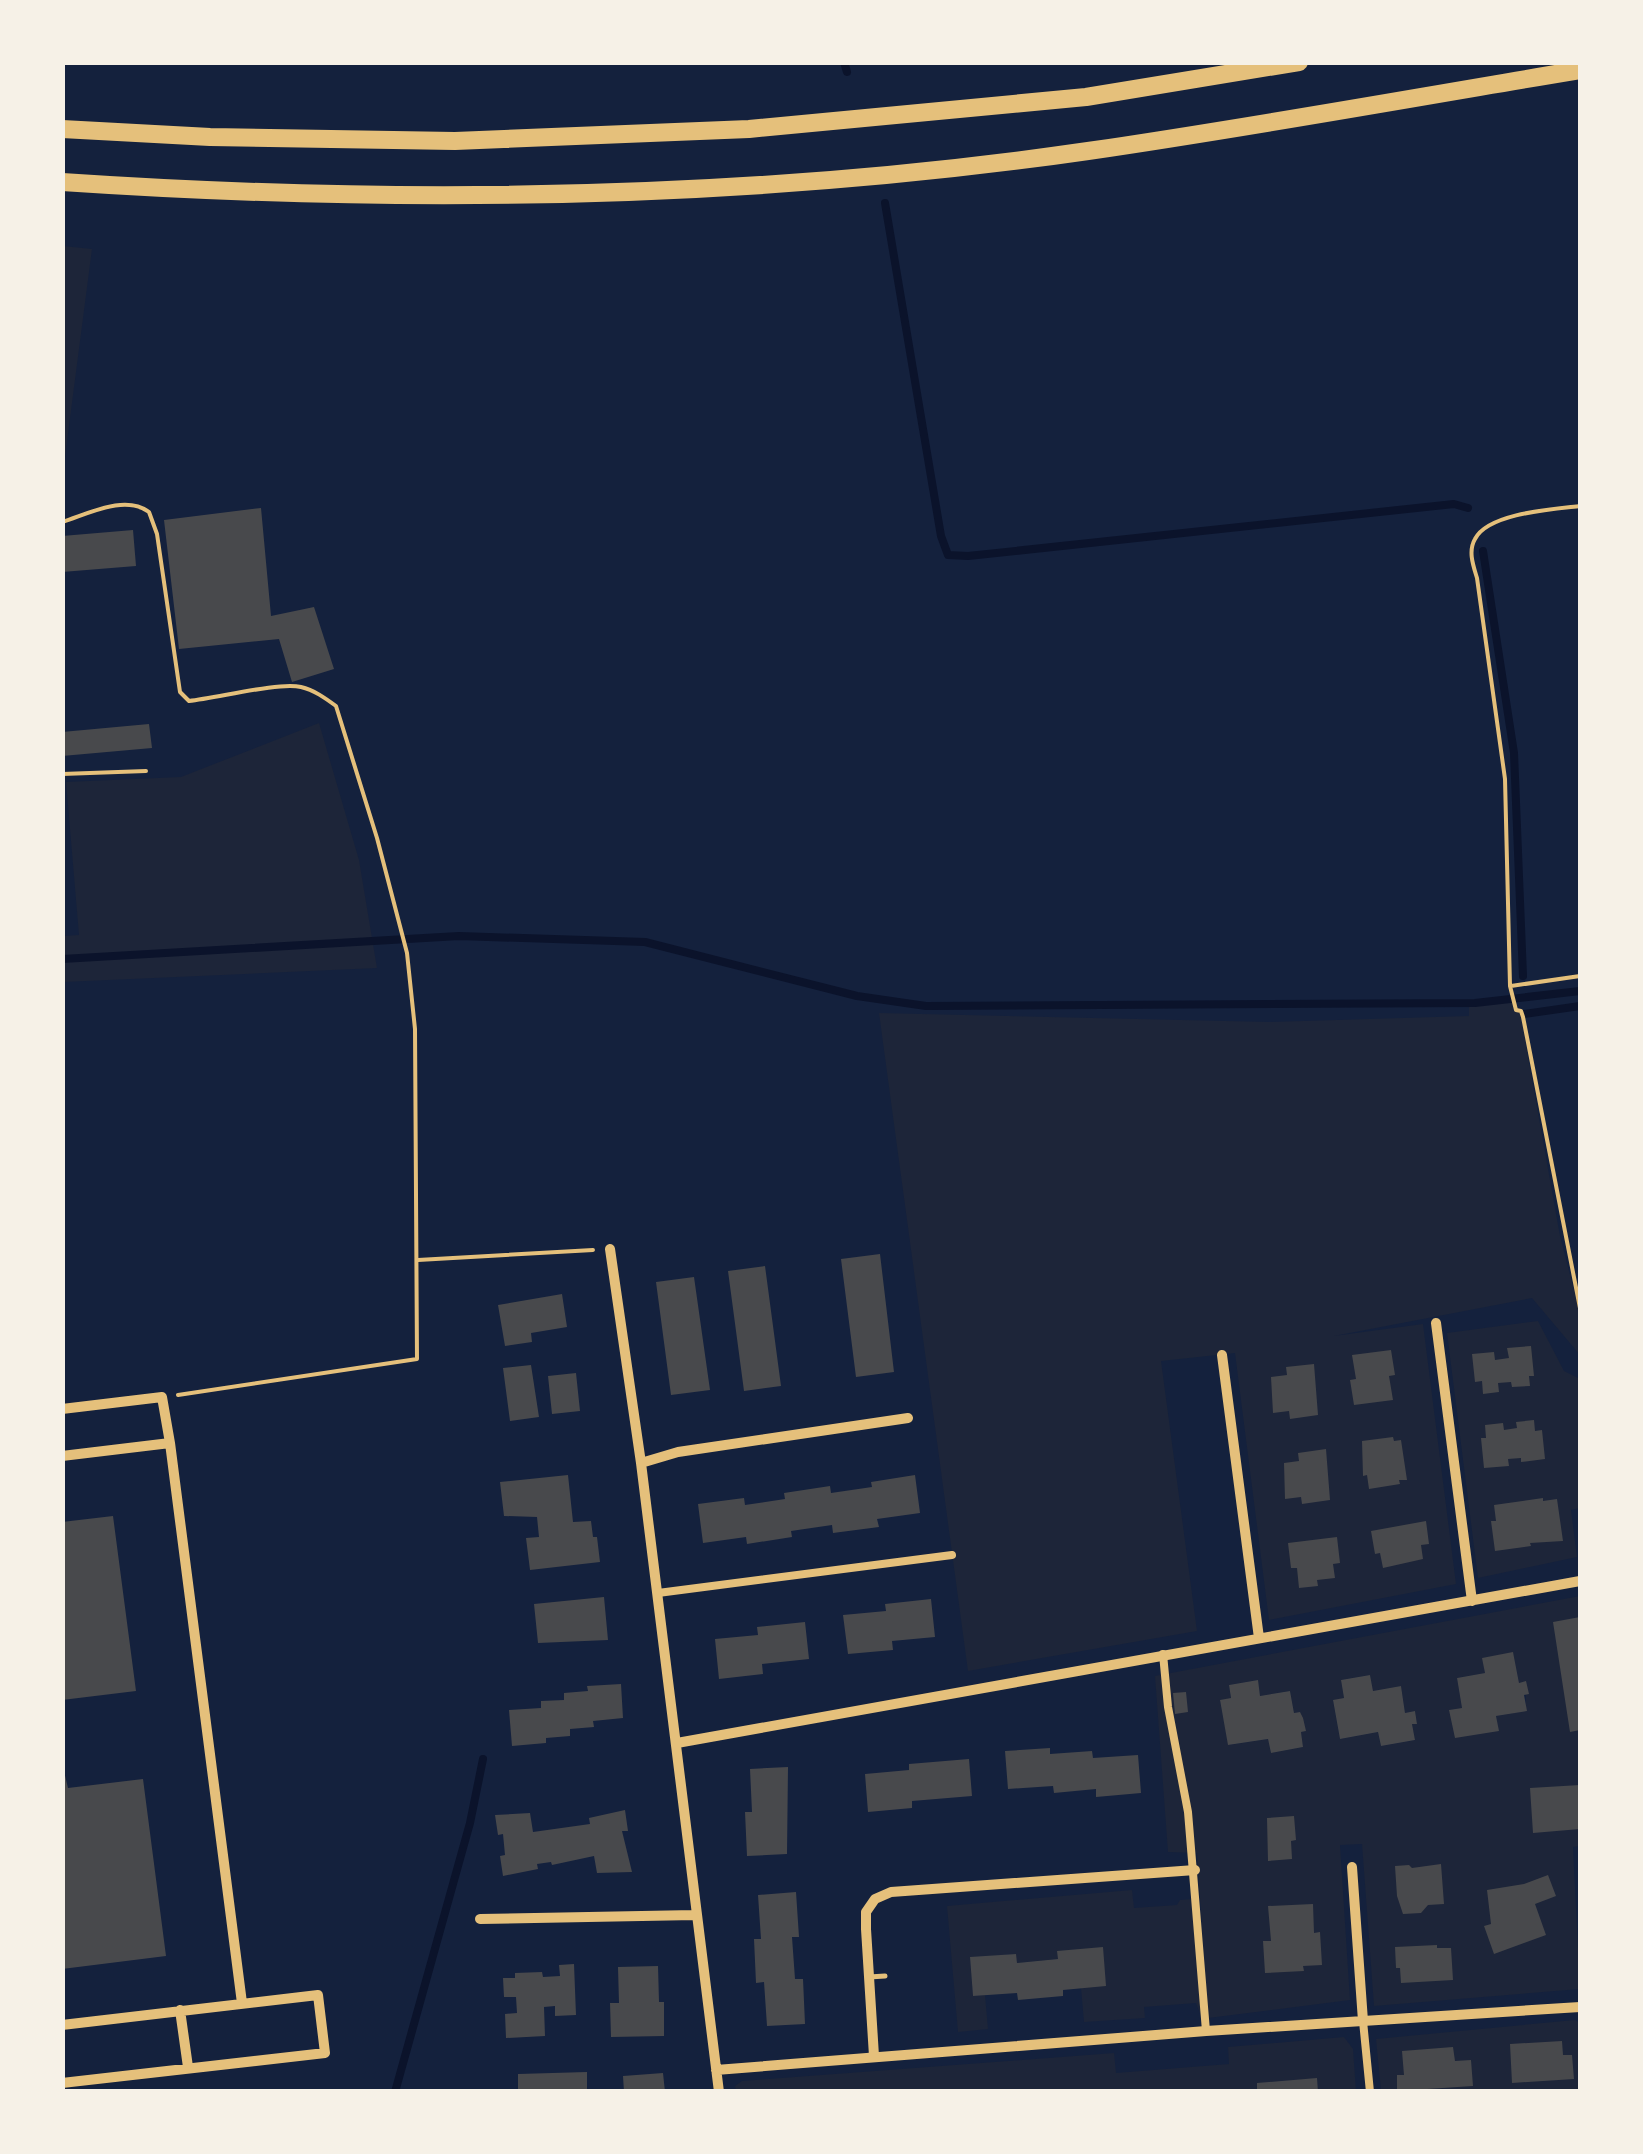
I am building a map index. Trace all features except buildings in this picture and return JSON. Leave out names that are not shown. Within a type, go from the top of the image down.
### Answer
[{"type":"highway","points":[[62,129],[210,138],[455,141],[750,129],[1086,98],[1299,62]]},
{"type":"highway","points":[[62,182],[210,192],[454,197],[750,185],[1087,152],[1580,70]]},
{"type":"street","points":[[610,1248],[658,1593],[719,2092]]},
{"type":"street","points":[[1436,1323],[1472,1601]]},
{"type":"street","points":[[1222,1355],[1258,1638]]},
{"type":"street","points":[[62,1409],[162,1397],[242,2003]]},
{"type":"street","points":[[641,1463],[678,1452],[908,1418]]},
{"type":"street","points":[[62,1456],[170,1443]]},
{"type":"street","points":[[658,1593],[952,1555]]},
{"type":"street","points":[[677,1743],[1580,1581]]},
{"type":"street","points":[[1162,1654],[1195,1870],[1206,2031]]},
{"type":"street","points":[[1352,1867],[1370,2092]]},
{"type":"street","points":[[874,2056],[866,1912],[875,1899],[891,1892],[1195,1870]]},
{"type":"street","points":[[480,1919],[695,1915]]},
{"type":"street","points":[[62,2024],[318,1994],[325,2053],[62,2083]]},
{"type":"street","points":[[716,2070],[1206,2031],[1580,2007]]},
{"type":"street","points":[[180,2010],[188,2067]]},
{"type":"lane","points":[[869,1977],[885,1976]]},
{"type":"path","points":[[62,522],[128,504],[149,512],[156,534],[180,692],[190,701],[281,686],[301,687],[336,706],[406,949],[415,1029],[417,1359],[162,1397]]},
{"type":"path","points":[[1580,506],[1512,516],[1484,528],[1474,539],[1471,558],[1506,779],[1510,986],[1516,1010],[1521,1010],[1580,1308]]},
{"type":"path","points":[[62,774],[146,771]]},
{"type":"path","points":[[1510,986],[1580,976]]},
{"type":"path","points":[[418,1260],[610,1248]]},
{"type":"shaded area","points":[[62,246],[92,249],[63,472]]},
{"type":"shaded area","points":[[319,723],[359,860],[377,968],[63,982],[63,936],[79,935],[66,782],[181,777]]},
{"type":"shaded area","points":[[1512,1001],[1514,1011],[1520,1012],[1560,1236],[1580,1314],[1580,1355],[1532,1298],[1334,1336],[1423,1324],[1456,1584],[1269,1620],[1235,1353],[1161,1361],[1197,1631],[968,1671],[879,1013],[1270,1022],[1469,1016],[1469,1005]]},
{"type":"shaded area","points":[[1538,1321],[1564,1371],[1580,1379],[1580,1508],[1571,1510],[1577,1557],[1478,1578],[1447,1333]]},
{"type":"shaded area","points":[[1580,1596],[1580,1846],[1573,1847],[1580,1989],[1374,2006],[1362,1844],[1340,1845],[1350,2000],[1208,2018],[1197,1853],[1168,1852],[1155,1676]],"holes":[[[1513,1653],[1519,1683],[1526,1682],[1526,1711],[1496,1716],[1498,1730],[1450,1710],[1462,1708],[1457,1678],[1485,1673],[1483,1658]],[[1370,1675],[1373,1691],[1401,1686],[1405,1713],[1415,1711],[1415,1740],[1381,1746],[1378,1732],[1340,1739],[1333,1701],[1344,1698],[1341,1680]],[[1257,1680],[1260,1696],[1290,1691],[1294,1713],[1300,1712],[1305,1731],[1301,1732],[1303,1747],[1271,1753],[1268,1739],[1229,1745],[1220,1701],[1231,1698],[1229,1685]]]},
{"type":"shaded area","points":[[1132,1890],[1134,1908],[1177,1905],[1180,1900],[1192,1899],[1201,2016],[1196,2003],[1144,2007],[1145,2018],[1084,2022],[1081,1988],[1058,1952],[1058,1959],[1017,1963],[1015,1954],[970,1958],[973,1996],[985,1995],[988,2029],[958,2032],[947,1906]]},
{"type":"shaded area","points":[[1575,2020],[1580,2023],[1580,2091],[1381,2091],[1376,2039]]},
{"type":"shaded area","points":[[1344,2037],[1353,2049],[1356,2091],[736,2092],[735,2086],[742,2081],[1114,2053],[1116,2073],[1229,2064],[1228,2047]]},
{"type":"waterway","points":[[844,62],[847,72]]},
{"type":"waterway","points":[[885,203],[941,536],[948,555],[968,556],[1454,504],[1468,508]]},
{"type":"waterway","points":[[1483,551],[1514,753],[1523,976]]},
{"type":"waterway","points":[[62,959],[459,936],[645,942],[857,996],[926,1006],[1475,1003],[1580,991]]},
{"type":"waterway","points":[[1524,1014],[1580,1006]]},
{"type":"waterway","points":[[395,2092],[470,1823],[483,1759]]}]
